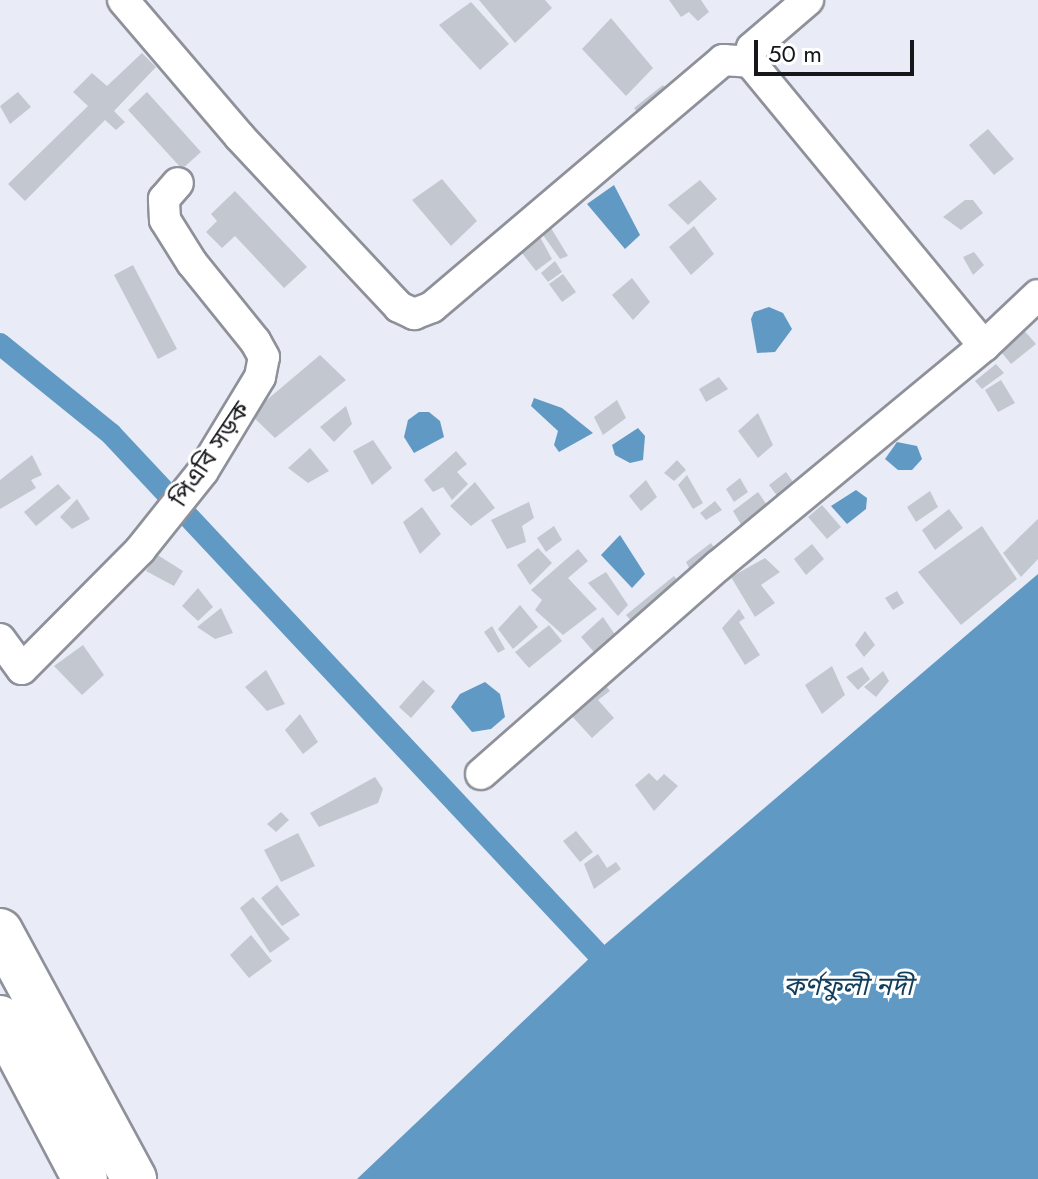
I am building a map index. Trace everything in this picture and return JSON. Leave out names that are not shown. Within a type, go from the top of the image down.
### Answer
[{"type":"highway","points":[[0,931],[134,1179]]},
{"type":"highway","points":[[8,1036],[85,1179]]},
{"type":"street","points":[[750,62],[752,48],[808,0]]},
{"type":"street","points":[[128,2],[239,136],[399,307],[414,314],[432,307],[723,60],[750,62],[984,346]]},
{"type":"street","name":"পিএবি সড়ক","points":[[0,639],[22,669],[140,550],[203,471],[260,377],[264,357],[165,220],[164,199],[178,183]]},
{"type":"street","points":[[481,774],[718,566],[984,346],[1038,295]]},
{"type":"water","points":[[614,185],[640,235],[625,249],[587,204]]},
{"type":"water","points":[[769,307],[783,313],[792,329],[775,352],[757,353],[751,319],[754,312]]},
{"type":"water","points":[[534,398],[562,408],[593,433],[559,452],[554,445],[558,431],[531,406]]},
{"type":"water","points":[[419,412],[429,412],[440,421],[444,437],[414,453],[404,437],[408,420]]},
{"type":"water","points":[[638,428],[645,436],[643,460],[630,463],[615,455],[612,445]]},
{"type":"water","points":[[897,442],[917,446],[922,459],[912,470],[898,470],[885,459]]},
{"type":"water","points":[[856,490],[867,498],[866,509],[847,524],[831,506]]},
{"type":"water","points":[[620,535],[645,574],[632,588],[601,555]]},
{"type":"water","name":"কর্ণফুলী নদী","points":[[1038,574],[1038,1179],[357,1179],[596,952]]},
{"type":"water","points":[[485,682],[500,694],[505,717],[491,729],[472,732],[451,707],[460,694]]},
{"type":"building","points":[[479,0],[545,0],[552,8],[515,43]]},
{"type":"building","points":[[669,0],[701,0],[709,12],[698,21],[689,12],[681,17]]},
{"type":"building","points":[[471,2],[509,44],[480,70],[439,25]]},
{"type":"building","points":[[611,18],[653,68],[626,96],[582,49]]},
{"type":"building","points":[[142,53],[156,67],[114,111],[125,122],[116,130],[105,120],[25,201],[8,184],[88,106],[73,92],[92,73],[107,86]]},
{"type":"building","points":[[663,85],[673,98],[645,121],[634,108]]},
{"type":"building","points":[[18,92],[31,107],[10,124],[0,106]]},
{"type":"building","points":[[147,92],[201,152],[182,169],[128,110]]},
{"type":"building","points":[[988,129],[1014,159],[994,175],[969,145]]},
{"type":"building","points":[[442,179],[477,221],[451,246],[412,200]]},
{"type":"building","points":[[700,180],[717,199],[688,225],[668,205]]},
{"type":"building","points":[[235,191],[307,267],[284,288],[235,236],[222,248],[206,232],[217,221],[211,214]]},
{"type":"building","points":[[965,200],[973,200],[983,213],[961,230],[943,217]]},
{"type":"building","points":[[694,226],[714,254],[691,275],[669,247]]},
{"type":"building","points":[[551,228],[568,256],[560,259],[543,235]]},
{"type":"building","points":[[540,237],[552,259],[536,271],[522,253]]},
{"type":"building","points":[[974,252],[984,265],[973,275],[963,257]]},
{"type":"building","points":[[555,261],[562,272],[548,282],[541,273]]},
{"type":"building","points":[[133,265],[177,349],[158,359],[114,275]]},
{"type":"building","points":[[563,274],[576,292],[562,302],[549,284]]},
{"type":"building","points":[[632,278],[650,302],[633,320],[612,295]]},
{"type":"building","points":[[1022,328],[1036,344],[1011,364],[998,348]]},
{"type":"building","points":[[320,355],[346,380],[275,438],[250,414]]},
{"type":"building","points":[[996,364],[1004,373],[982,389],[975,381]]},
{"type":"building","points":[[719,377],[728,389],[706,402],[699,389]]},
{"type":"building","points":[[1001,380],[1015,403],[998,412],[985,390]]},
{"type":"building","points":[[617,400],[626,418],[603,435],[594,417]]},
{"type":"building","points":[[346,406],[352,424],[334,442],[320,427]]},
{"type":"building","points":[[758,413],[773,445],[758,458],[738,431]]},
{"type":"building","points":[[373,440],[392,468],[372,485],[353,451]]},
{"type":"building","points":[[310,448],[329,471],[308,483],[288,468]]},
{"type":"building","points":[[456,451],[467,464],[457,472],[468,484],[452,500],[443,487],[433,492],[424,480]]},
{"type":"building","points":[[32,455],[42,475],[31,480],[36,488],[0,509],[0,480]]},
{"type":"building","points":[[677,460],[686,470],[674,481],[664,473]]},
{"type":"building","points":[[786,472],[800,492],[784,505],[769,485]]},
{"type":"building","points":[[687,475],[703,503],[693,509],[678,485]]},
{"type":"building","points":[[740,478],[748,492],[734,502],[726,489]]},
{"type":"building","points":[[646,480],[657,497],[641,511],[629,496]]},
{"type":"building","points":[[475,482],[495,508],[471,526],[450,506]]},
{"type":"building","points":[[58,484],[71,498],[36,526],[24,512]]},
{"type":"building","points":[[930,491],[938,507],[916,522],[907,507]]},
{"type":"building","points":[[758,492],[773,514],[746,533],[733,511]]},
{"type":"building","points":[[77,499],[90,519],[72,529],[60,517]]},
{"type":"building","points":[[715,501],[722,510],[706,520],[700,513]]},
{"type":"building","points":[[529,502],[534,518],[522,526],[526,542],[507,549],[491,520]]},
{"type":"building","points":[[822,505],[841,527],[827,539],[808,517]]},
{"type":"building","points":[[422,507],[441,534],[420,554],[403,522]]},
{"type":"building","points":[[949,509],[963,528],[935,550],[922,530]]},
{"type":"building","points":[[1038,519],[1038,559],[1021,577],[1003,553]]},
{"type":"building","points":[[554,526],[562,540],[546,552],[537,538]]},
{"type":"building","points":[[982,526],[1017,579],[961,625],[918,572]]},
{"type":"building","points":[[711,543],[719,554],[692,574],[686,562]]},
{"type":"building","points":[[812,544],[824,559],[806,575],[794,559]]},
{"type":"building","points":[[538,548],[552,563],[530,585],[517,565]]},
{"type":"building","points":[[578,549],[588,561],[568,578],[597,609],[563,635],[535,610],[542,600],[531,590]]},
{"type":"building","points":[[156,554],[183,571],[174,586],[146,571]]},
{"type":"building","points":[[765,558],[780,572],[761,585],[775,603],[755,617],[731,577]]},
{"type":"building","points":[[606,572],[628,605],[618,616],[588,583]]},
{"type":"building","points":[[674,576],[682,586],[635,625],[626,615]]},
{"type":"building","points":[[198,588],[213,607],[198,621],[182,606]]},
{"type":"building","points":[[897,591],[904,603],[893,610],[885,598]]},
{"type":"building","points":[[520,605],[538,627],[513,649],[498,629]]},
{"type":"building","points":[[221,608],[233,633],[215,639],[197,627]]},
{"type":"building","points":[[739,609],[745,618],[739,622],[760,655],[745,665],[722,628]]},
{"type":"building","points":[[603,617],[620,642],[599,658],[581,637]]},
{"type":"building","points":[[549,625],[562,641],[529,668],[515,652]]},
{"type":"building","points":[[492,626],[505,649],[498,653],[484,632]]},
{"type":"building","points":[[865,631],[875,645],[864,657],[855,645]]},
{"type":"building","points":[[83,645],[104,675],[82,695],[54,666]]},
{"type":"building","points":[[832,666],[845,695],[822,714],[805,685]]},
{"type":"building","points":[[862,667],[870,679],[858,690],[846,677]]},
{"type":"building","points":[[266,670],[285,704],[267,711],[245,687]]},
{"type":"building","points":[[883,671],[889,681],[876,697],[864,687]]},
{"type":"building","points":[[423,680],[435,691],[411,718],[399,707]]},
{"type":"building","points":[[601,680],[610,691],[598,700],[614,718],[592,738],[569,713]]},
{"type":"building","points":[[300,714],[318,742],[303,754],[285,730]]},
{"type":"building","points":[[649,773],[657,781],[664,774],[678,786],[654,811],[635,785]]},
{"type":"building","points":[[375,777],[383,789],[378,803],[319,827],[310,813]]},
{"type":"building","points":[[281,812],[289,820],[276,832],[267,824]]},
{"type":"building","points":[[576,831],[593,852],[580,862],[563,841]]},
{"type":"building","points":[[298,833],[315,866],[281,882],[264,850]]},
{"type":"building","points":[[598,854],[607,868],[616,862],[621,869],[594,889],[584,864]]},
{"type":"building","points":[[277,885],[300,915],[282,926],[261,898]]},
{"type":"building","points":[[253,897],[290,939],[270,953],[240,908]]},
{"type":"building","points":[[251,935],[272,961],[249,978],[230,955]]},
{"type":"waterway","points":[[0,344],[111,434],[596,952]]}]
